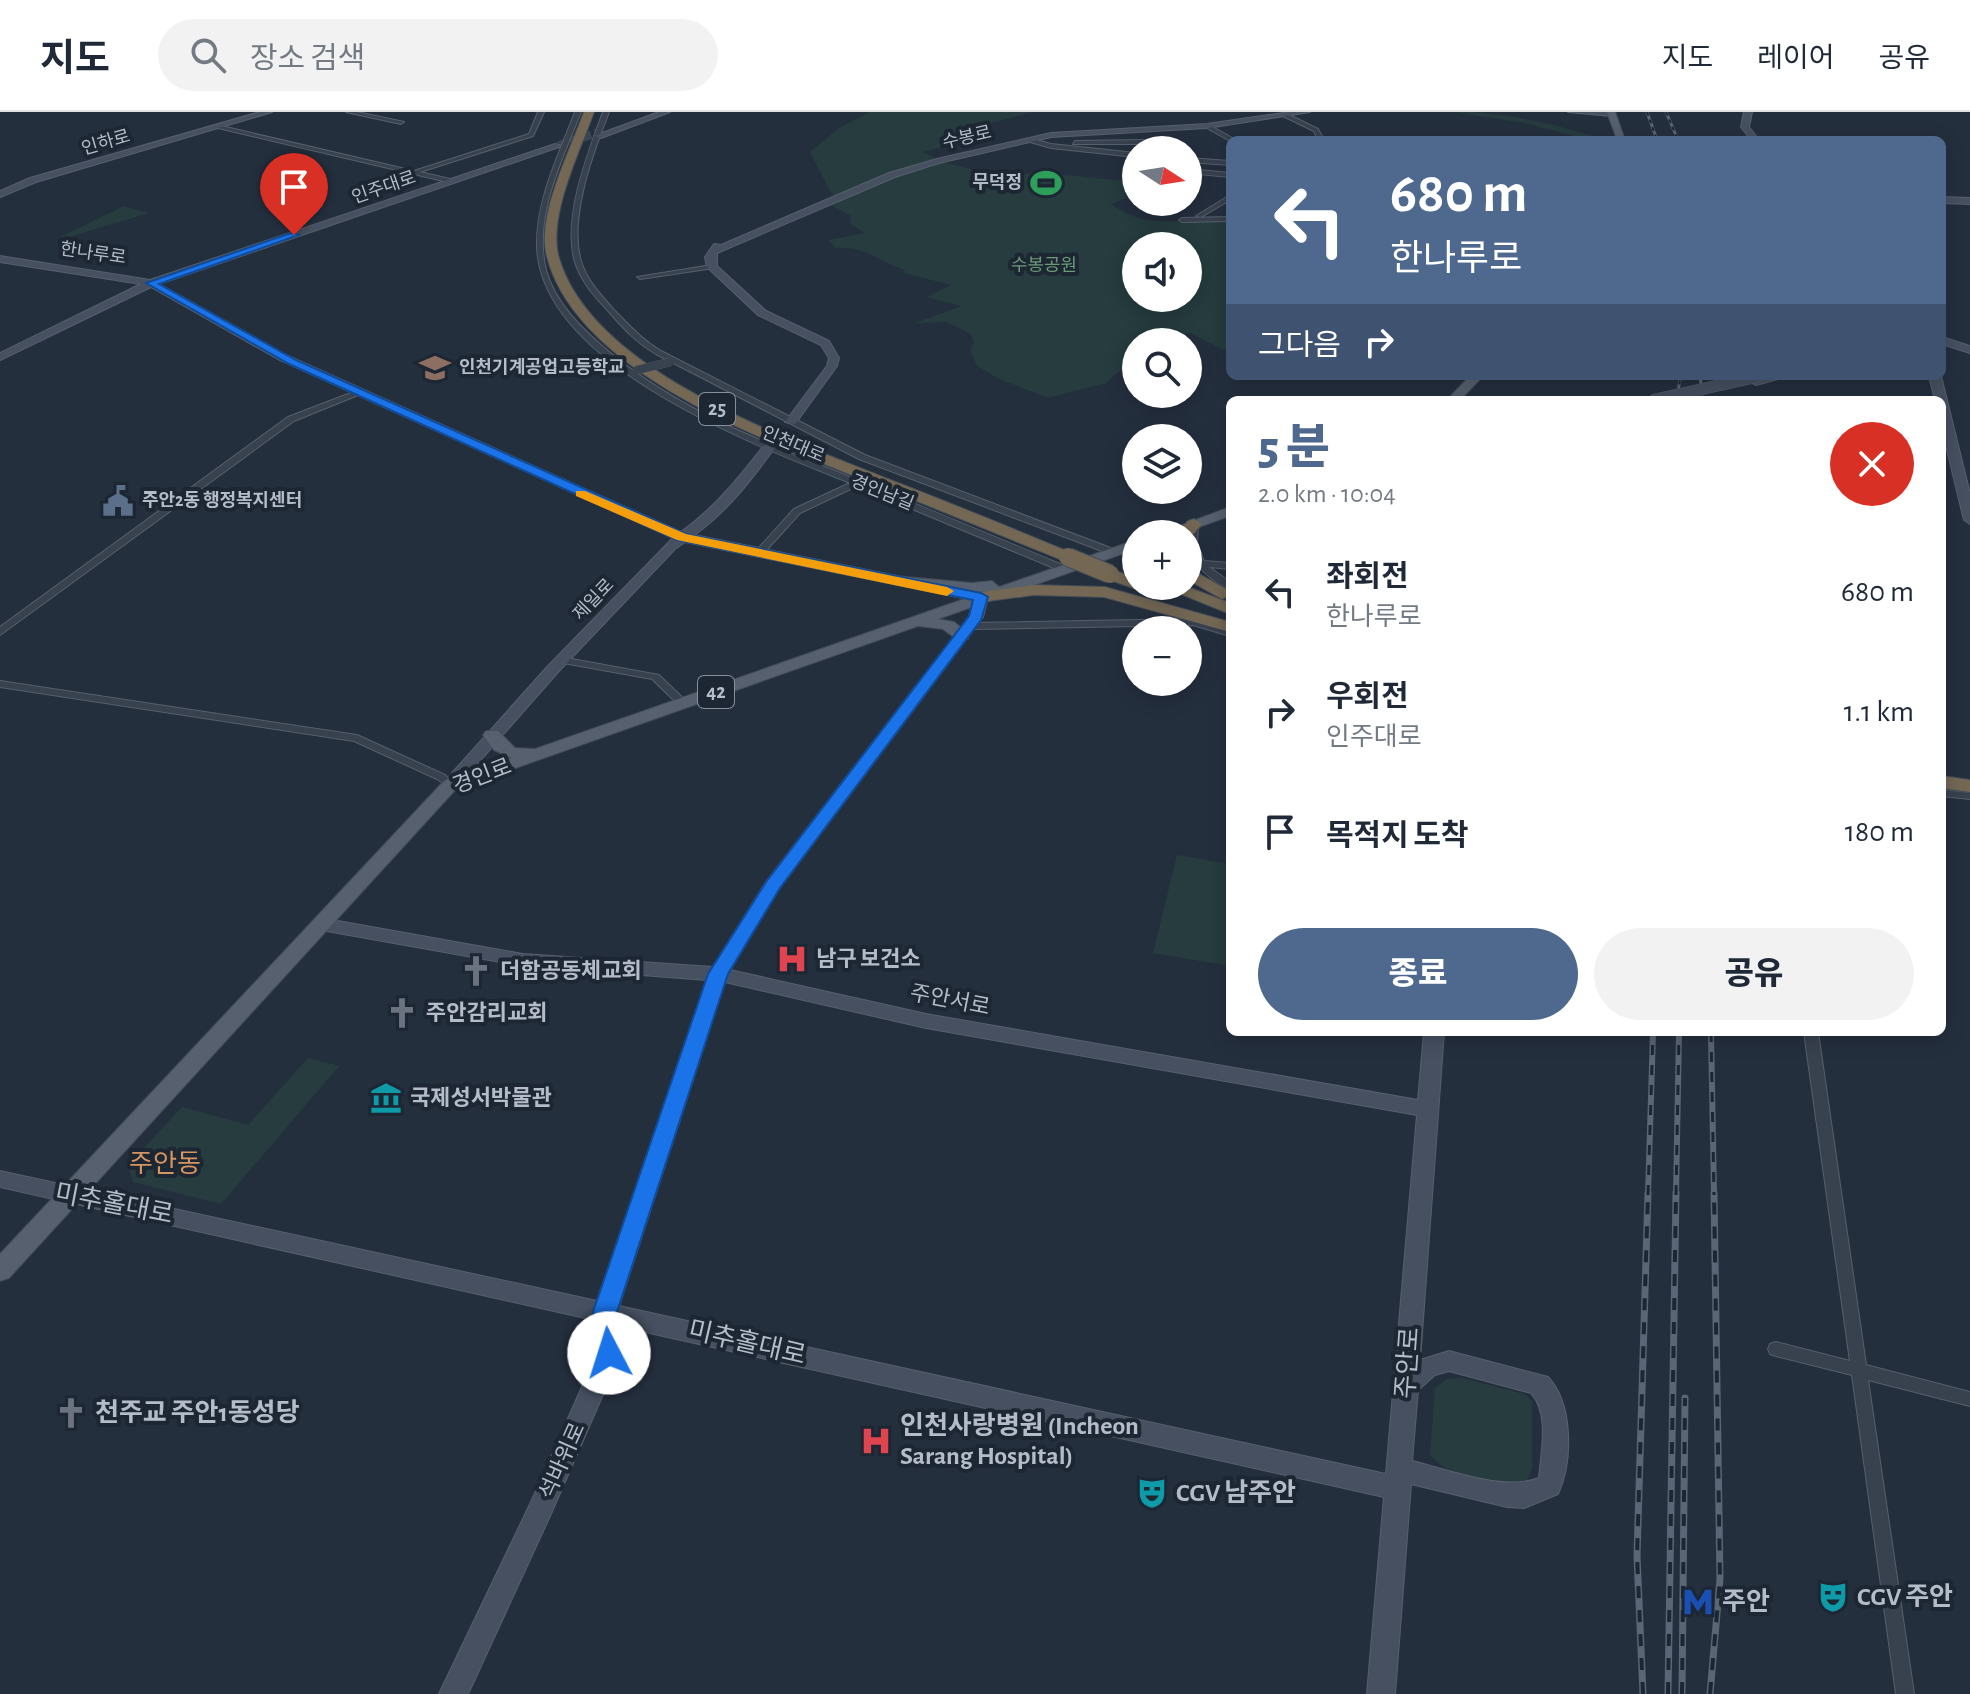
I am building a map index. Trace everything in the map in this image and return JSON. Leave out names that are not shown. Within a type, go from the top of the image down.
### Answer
[{"type":"highway","name":"인천대로","points":[[589,112],[554,216],[552,256],[565,290],[607,340],[634,362],[687,394],[776,439],[1071,559],[1122,572]]},
{"type":"highway","name":"인천대로","points":[[598,112],[564,217],[564,254],[577,288],[599,318],[646,358],[696,390],[785,434],[1071,559]]},
{"type":"highway","points":[[1202,583],[1226,595]]},
{"type":"highway","points":[[981,597],[1034,590],[1105,592],[1226,629]]},
{"type":"highway","points":[[1202,598],[1226,607]]},
{"type":"highway","points":[[1178,600],[1226,618]]},
{"type":"highway","points":[[1946,769],[1970,772]]},
{"type":"highway","points":[[1946,783],[1970,786]]},
{"type":"main road","name":"인하로","points":[[0,194],[33,180],[268,112]]},
{"type":"main road","points":[[600,132],[650,112]]},
{"type":"main road","points":[[600,132],[664,112]]},
{"type":"main road","name":"수봉로","points":[[712,267],[712,252],[892,175],[937,161],[1074,132],[1207,126],[1306,112]]},
{"type":"main road","points":[[1572,112],[1611,113],[1620,136]]},
{"type":"main road","points":[[1748,112],[1745,127],[1752,136]]},
{"type":"main road","name":"인주대로","points":[[0,357],[151,283],[564,144]]},
{"type":"main road","points":[[1946,200],[1970,201]]},
{"type":"main road","name":"한나루로","points":[[0,259],[151,283],[282,357],[682,537],[981,597]]},
{"type":"main road","points":[[712,267],[762,313],[811,335],[831,350],[832,366],[791,422]]},
{"type":"main road","points":[[1946,341],[1970,350]]},
{"type":"main road","points":[[1457,396],[1473,380]]},
{"type":"main road","points":[[1671,396],[1745,380]]},
{"type":"main road","points":[[1714,391],[1748,380]]},
{"type":"main road","points":[[1946,419],[1970,520]]},
{"type":"main road","name":"제일로","points":[[450,785],[561,660],[682,537],[704,522],[739,486],[770,446]]},
{"type":"main road","points":[[1202,524],[1226,513]]},
{"type":"main road","name":"경인로","points":[[0,1271],[450,785],[1028,581],[1071,559],[1122,549]]},
{"type":"main road","points":[[889,578],[972,588],[1028,581]]},
{"type":"main road","name":"석바위로","points":[[453,1694],[541,1508],[609,1353],[605,1312],[718,974],[772,886],[976,617],[981,597]]},
{"type":"main road","points":[[909,623],[931,621],[966,631]]},
{"type":"main road","points":[[492,735],[499,748],[511,754],[544,753]]},
{"type":"main road","name":"주안서로","points":[[321,924],[523,960],[718,974],[926,1021],[1427,1109]]},
{"type":"main road","name":"주안로","points":[[1381,1694],[1434,1036]]},
{"type":"main road","name":"미추홀대로","points":[[0,1179],[69,1197],[206,1223],[605,1312],[1400,1479]]},
{"type":"main road","points":[[1400,1479],[1524,1496],[1549,1486],[1552,1479],[1553,1402],[1547,1389],[1539,1384],[1449,1361],[1428,1367],[1406,1385]]},
{"type":"street","points":[[349,112],[401,122]]},
{"type":"street","points":[[415,172],[531,135],[541,112]]},
{"type":"street","name":"경인남길","points":[[578,112],[542,207],[538,232],[544,273],[555,296],[587,336],[675,402],[770,446],[857,483],[1071,559]]},
{"type":"street","points":[[606,112],[575,228],[577,260],[594,292],[628,330],[655,353],[862,457],[1113,552]]},
{"type":"street","points":[[1285,115],[1316,130],[1319,136]]},
{"type":"street","points":[[1207,126],[1226,136]]},
{"type":"street","points":[[217,127],[452,181]]},
{"type":"street","points":[[1135,130],[1140,136]]},
{"type":"street","points":[[1033,142],[1122,142]]},
{"type":"street","points":[[1033,142],[1122,153]]},
{"type":"street","points":[[1202,161],[1226,163]]},
{"type":"street","points":[[1202,172],[1226,175]]},
{"type":"street","points":[[1192,220],[1226,199]]},
{"type":"street","points":[[1182,220],[1226,219]]},
{"type":"street","points":[[640,277],[712,267]]},
{"type":"street","points":[[634,371],[672,361]]},
{"type":"street","points":[[0,632],[291,419],[359,393]]},
{"type":"street","points":[[759,553],[797,511],[857,483]]},
{"type":"street","points":[[1202,568],[1226,566]]},
{"type":"street","points":[[1202,572],[1226,584]]},
{"type":"street","points":[[966,631],[1194,622],[1226,629]]},
{"type":"street","points":[[561,660],[655,677],[684,704]]},
{"type":"street","points":[[0,684],[357,738],[441,777],[450,785]]},
{"type":"street","points":[[1946,793],[1970,796]]},
{"type":"street","points":[[1812,1036],[1905,1694]]},
{"type":"street","points":[[1776,1349],[1970,1399]]},
{"type":"green space","name":"수봉공원","points":[[870,112],[1033,112],[987,124],[979,133],[984,136],[923,152],[943,162],[993,175],[1045,173],[1122,181],[1122,200],[1111,204],[1122,211],[1122,216],[1154,221],[1226,219],[1226,351],[1202,339],[1202,328],[1122,328],[1122,371],[1106,383],[1048,398],[999,379],[977,366],[970,350],[974,343],[971,334],[946,322],[915,323],[962,306],[926,297],[951,285],[904,273],[905,270],[855,249],[835,248],[829,240],[865,233],[850,224],[851,216],[829,204],[838,199],[830,191],[810,152],[839,128]]},
{"type":"green space","points":[[1455,112],[1532,120],[1594,136],[1574,136],[1524,123]]},
{"type":"green space","points":[[124,206],[149,213],[66,238],[60,237]]},
{"type":"green space","points":[[1177,855],[1226,863],[1226,965],[1153,953]]},
{"type":"green space","points":[[308,1058],[339,1066],[221,1204],[133,1182],[128,1165],[182,1107],[248,1125]]},
{"type":"green space","points":[[1462,1378],[1524,1394],[1532,1401],[1532,1469],[1526,1482],[1503,1483],[1460,1474],[1447,1469],[1430,1454],[1435,1389],[1446,1379]]},
{"type":"tunnel","points":[[558,146],[602,131]]},
{"type":"railway","points":[[1647,112],[1656,136]]},
{"type":"railway","points":[[1666,112],[1676,136]]},
{"type":"railway","points":[[1677,396],[1680,380]]},
{"type":"railway","points":[[1700,380],[1702,396]]},
{"type":"railway","points":[[1648,1195],[1653,1036]]},
{"type":"railway","points":[[1676,1195],[1679,1036]]},
{"type":"railway","points":[[1711,1036],[1714,1195]]},
{"type":"railway","points":[[1643,1694],[1637,1556],[1648,1193]]},
{"type":"railway","points":[[1668,1694],[1676,1193]]},
{"type":"railway","points":[[1710,1694],[1720,1579],[1714,1193]]},
{"type":"railway","points":[[1682,1694],[1685,1398]]},
{"type":"slow traffic","points":[[581,493],[682,537],[947,591]]},
{"type":"place","name":"무덕정","points":[[1046,183]]},
{"type":"place","name":"인천기계공업고등학교","points":[[435,368]]},
{"type":"place","name":"주안2동 행정복지센터","points":[[118,501]]},
{"type":"place","name":"남구 보건소","points":[[792,959]]},
{"type":"place","name":"더함공동체교회","points":[[476,971]]},
{"type":"place","name":"주안감리교회","points":[[402,1013]]},
{"type":"place","name":"국제성서박물관","points":[[386,1098]]},
{"type":"place","name":"천주교 주안1동성당","points":[[71,1413]]},
{"type":"place","name":"인천사랑병원 (Incheon Sarang Hospital)","points":[[876,1441]]},
{"type":"place","name":"CGV 남주안","points":[[1152,1493]]},
{"type":"place","name":"CGV 주안","points":[[1833,1597]]},
{"type":"place","name":"주안","points":[[1698,1602]]},
{"type":"district","name":"주안동","points":[[165,1164]]},
{"type":"route","points":[[294,235],[151,283],[282,357],[682,537],[981,597],[976,617],[772,886],[718,974],[605,1312],[609,1353]]}]
